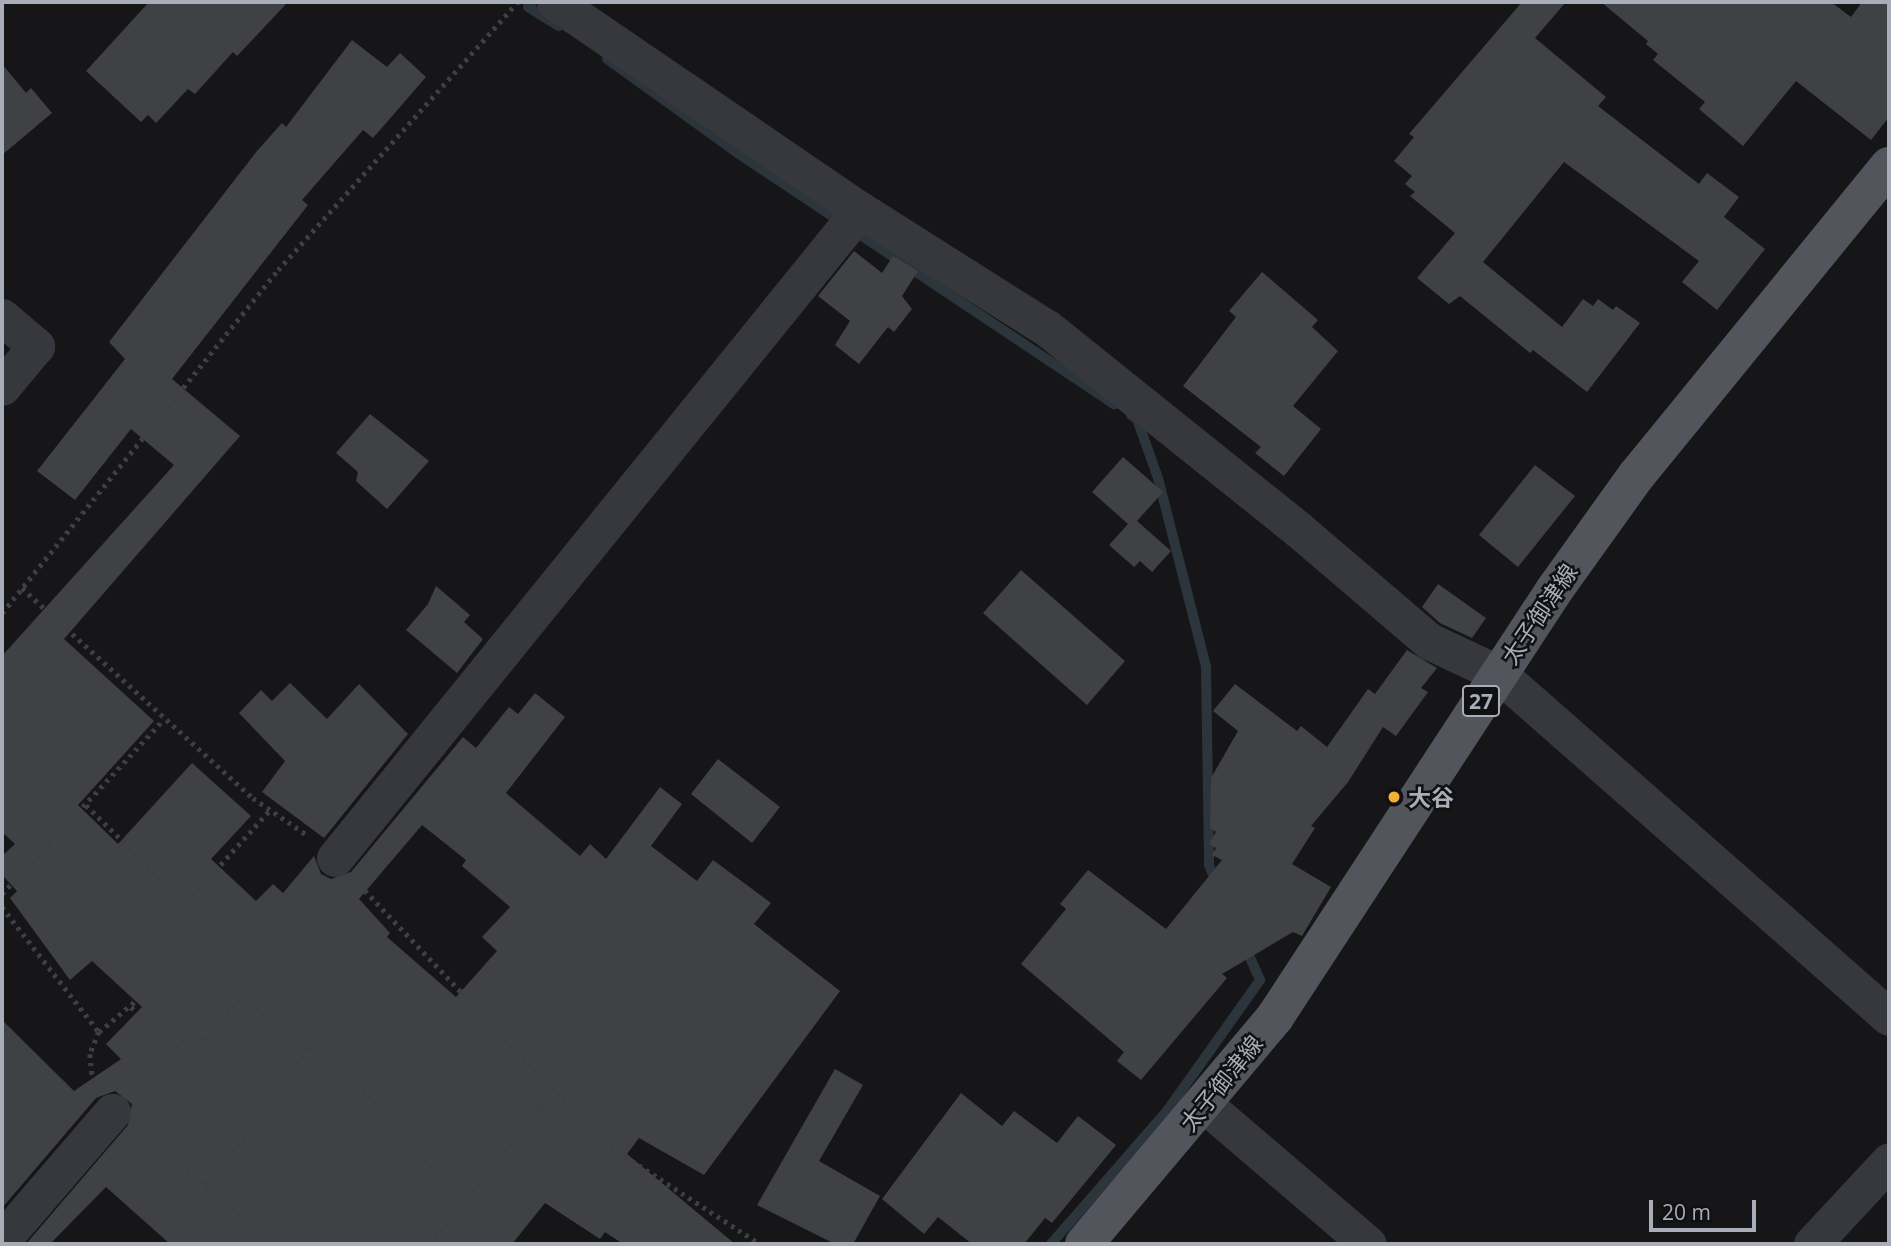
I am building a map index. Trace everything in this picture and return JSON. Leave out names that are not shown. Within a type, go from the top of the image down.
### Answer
[{"type":"main road","name":"太子御津線","points":[[1084,1244],[1205,1105],[1275,1017],[1499,674],[1636,476],[1889,166]]},
{"type":"street","points":[[555,2],[860,210],[1047,328],[1299,530],[1429,641],[1499,674],[1889,1017]]},
{"type":"street","points":[[335,858],[860,210]]},
{"type":"street","points":[[2,317],[36,345],[2,387]]},
{"type":"street","points":[[1205,1105],[1368,1244]]},
{"type":"street","points":[[2,1240],[112,1112]]},
{"type":"street","points":[[1812,1244],[1889,1161]]},
{"type":"path","points":[[2,613],[278,270],[519,2]]},
{"type":"path","points":[[22,589],[164,719],[270,810],[335,858],[603,1142],[760,1244]]},
{"type":"path","points":[[2,894],[164,719]]},
{"type":"path","points":[[86,805],[186,903]]},
{"type":"path","points":[[99,1032],[188,956],[175,915],[270,810]]},
{"type":"path","points":[[131,1007],[176,1049],[195,1032],[205,1041],[240,997],[376,1101],[397,1138],[468,1196]]},
{"type":"path","points":[[204,1185],[253,1127],[307,1048]]},
{"type":"path","points":[[429,1244],[540,1109],[550,1088]]},
{"type":"building","points":[[149,2],[288,2],[237,56],[233,52],[195,94],[188,89],[156,123],[148,115],[141,122],[86,71]]},
{"type":"building","points":[[1522,2],[1566,2],[1535,38],[1606,97],[1598,106],[1699,184],[1707,173],[1739,197],[1724,217],[1765,249],[1717,310],[1682,282],[1699,261],[1564,162],[1483,262],[1562,327],[1583,299],[1593,306],[1598,299],[1613,310],[1616,306],[1640,323],[1587,392],[1533,350],[1530,353],[1460,296],[1449,304],[1417,278],[1455,233],[1410,196],[1415,192],[1405,184],[1412,176],[1394,161],[1414,137],[1409,134]]},
{"type":"building","points":[[1601,2],[1831,2],[1851,17],[1862,2],[1889,2],[1889,117],[1871,140],[1796,81],[1743,146],[1699,109],[1705,102],[1653,60],[1658,54],[1646,44],[1648,41]]},
{"type":"building","points":[[352,40],[387,67],[400,53],[426,77],[373,138],[363,130],[302,200],[308,205],[172,379],[240,436],[64,639],[154,721],[78,805],[118,844],[192,763],[251,816],[211,859],[256,901],[273,884],[283,893],[314,856],[321,874],[331,879],[351,872],[463,737],[476,748],[509,707],[518,714],[535,693],[565,717],[506,793],[580,856],[590,844],[606,859],[660,787],[682,804],[651,846],[697,881],[713,860],[771,903],[754,924],[840,991],[704,1175],[639,1138],[627,1154],[735,1244],[623,1244],[605,1232],[600,1239],[545,1203],[512,1244],[170,1244],[106,1187],[50,1244],[26,1244],[128,1125],[132,1104],[115,1091],[96,1098],[2,1208],[2,1020],[74,1091],[121,1059],[106,1044],[142,1007],[92,961],[70,980],[10,898],[17,891],[2,875],[2,856],[15,844],[2,832],[2,656],[174,465],[131,429],[75,500],[37,471],[125,359],[109,342],[257,151],[282,123],[286,127]],"holes":[[[422,825],[466,860],[462,866],[510,907],[482,937],[497,951],[456,997],[387,937],[390,933],[359,899]]]},
{"type":"building","points":[[2,64],[26,93],[31,88],[52,113],[2,155]]},
{"type":"building","points":[[854,251],[882,273],[893,256],[918,271],[902,296],[912,309],[894,332],[888,327],[859,364],[835,345],[850,321],[818,296]]},
{"type":"building","points":[[1262,272],[1318,320],[1312,327],[1338,351],[1293,406],[1321,429],[1284,476],[1255,453],[1261,447],[1183,386],[1236,317],[1229,311]]},
{"type":"building","points":[[370,414],[429,461],[387,509],[356,481],[358,472],[336,453]]},
{"type":"building","points":[[1123,457],[1163,492],[1137,521],[1171,551],[1152,572],[1140,561],[1134,567],[1109,545],[1128,524],[1092,492]]},
{"type":"building","points":[[1535,465],[1575,496],[1518,567],[1479,535]]},
{"type":"building","points":[[1021,570],[1125,661],[1087,705],[983,613]]},
{"type":"building","points":[[1438,584],[1486,618],[1472,638],[1440,623],[1422,607]]},
{"type":"building","points":[[436,586],[470,615],[464,622],[483,639],[457,673],[406,630],[428,604]]},
{"type":"building","points":[[1407,650],[1437,668],[1421,688],[1428,692],[1396,736],[1383,727],[1348,782],[1311,826],[1315,828],[1292,864],[1331,887],[1302,936],[1293,932],[1222,974],[1227,978],[1141,1080],[1117,1061],[1124,1052],[1021,964],[1066,909],[1060,904],[1088,870],[1166,929],[1222,860],[1212,855],[1216,848],[1209,844],[1216,832],[1210,828],[1211,778],[1238,731],[1213,711],[1235,684],[1297,731],[1301,726],[1327,747],[1368,689],[1375,694]]},
{"type":"building","points":[[290,683],[327,719],[359,684],[408,734],[324,838],[262,792],[285,761],[239,713],[261,690],[272,701]]},
{"type":"building","points":[[718,759],[780,807],[752,843],[691,794]]},
{"type":"building","points":[[835,1069],[863,1085],[819,1161],[880,1196],[853,1244],[835,1244],[757,1205]]},
{"type":"building","points":[[961,1093],[1002,1126],[1014,1111],[1057,1143],[1078,1116],[1116,1145],[1052,1223],[1045,1218],[1024,1244],[972,1244],[938,1217],[924,1234],[882,1199]]},
{"type":"waterway","points":[[532,2],[528,7],[559,26]]},
{"type":"waterway","points":[[607,59],[739,154],[1114,404]]},
{"type":"waterway","points":[[1131,415],[1137,419],[1158,478],[1206,666],[1209,865],[1217,885]]},
{"type":"waterway","points":[[1051,1244],[1167,1111],[1260,980],[1245,947]]},
{"type":"place","name":"大谷","points":[[1394,797]]}]
